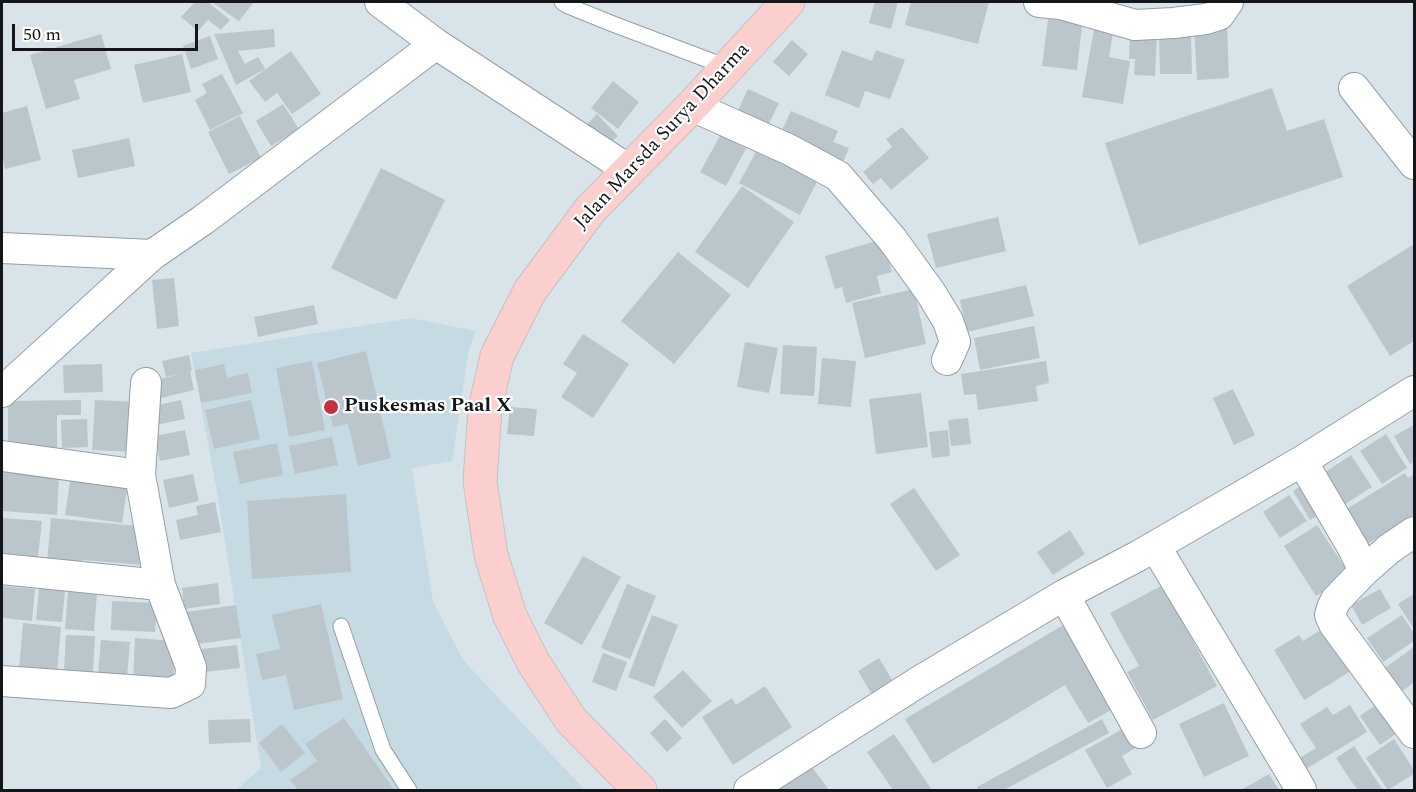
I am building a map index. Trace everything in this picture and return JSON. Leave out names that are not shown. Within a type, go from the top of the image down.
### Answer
[{"type":"highway","name":"Jalan Marsda Surya Dharma","points":[[640,790],[572,720],[533,662],[510,616],[491,555],[480,481],[485,409],[497,356],[530,291],[591,210],[692,106],[788,2]]},
{"type":"street","points":[[380,2],[436,44],[629,170]]},
{"type":"street","points":[[1039,2],[1061,4],[1135,24],[1206,19],[1219,15],[1228,2]]},
{"type":"street","points":[[2,392],[152,255],[436,44]]},
{"type":"street","points":[[1354,88],[1414,164]]},
{"type":"street","points":[[692,106],[779,145],[838,176],[892,239],[948,321],[955,342],[947,360]]},
{"type":"street","points":[[2,248],[152,255]]},
{"type":"street","points":[[2,681],[171,693],[190,684],[191,668],[160,585],[140,475],[146,383]]},
{"type":"street","points":[[749,790],[920,681],[1064,595],[1155,546],[1302,461],[1414,391]]},
{"type":"street","points":[[2,456],[140,475]]},
{"type":"street","points":[[1302,461],[1364,571]]},
{"type":"street","points":[[1414,534],[1389,549],[1364,571],[1336,600],[1330,615],[1334,624],[1414,733]]},
{"type":"street","points":[[1155,546],[1301,790]]},
{"type":"street","points":[[2,568],[160,585]]},
{"type":"street","points":[[1064,595],[1141,734]]},
{"type":"lane","points":[[562,2],[727,67]]},
{"type":"lane","points":[[341,626],[383,750],[409,790]]},
{"type":"shaded area","points":[[411,318],[476,331],[469,349],[452,461],[412,468],[433,602],[463,660],[585,790],[236,790],[261,768],[217,492],[191,353]]},
{"type":"building","points":[[195,2],[208,2],[230,20],[221,30],[208,20],[198,31],[181,17]]},
{"type":"building","points":[[212,2],[254,2],[239,21]]},
{"type":"building","points":[[875,2],[898,2],[891,29],[869,23]]},
{"type":"building","points":[[911,2],[989,2],[978,44],[905,25]]},
{"type":"building","points":[[1049,12],[1083,16],[1077,70],[1042,66]]},
{"type":"building","points":[[1227,26],[1229,78],[1197,80],[1194,28]]},
{"type":"building","points":[[274,29],[275,47],[238,51],[245,64],[258,57],[265,69],[236,85],[214,34]]},
{"type":"building","points":[[1094,29],[1113,33],[1109,57],[1130,61],[1123,104],[1082,97]]},
{"type":"building","points":[[101,34],[111,69],[74,80],[80,99],[46,109],[30,55]]},
{"type":"building","points":[[1130,35],[1157,37],[1155,76],[1134,75],[1135,59],[1129,59]]},
{"type":"building","points":[[1159,35],[1191,35],[1192,74],[1160,74]]},
{"type":"building","points":[[210,36],[218,59],[191,69],[183,46]]},
{"type":"building","points":[[792,40],[808,54],[789,76],[773,62]]},
{"type":"building","points":[[842,50],[872,61],[876,50],[905,60],[890,99],[865,91],[859,108],[825,95]]},
{"type":"building","points":[[291,51],[321,94],[292,114],[277,93],[265,102],[249,81]]},
{"type":"building","points":[[182,54],[191,92],[143,103],[134,65]]},
{"type":"building","points":[[222,74],[243,113],[210,130],[195,100],[207,93],[202,84]]},
{"type":"building","points":[[613,81],[639,102],[618,129],[591,108]]},
{"type":"building","points":[[1272,88],[1287,131],[1324,119],[1343,177],[1139,245],[1105,143]]},
{"type":"building","points":[[748,89],[779,103],[763,136],[733,121]]},
{"type":"building","points":[[283,104],[299,129],[271,146],[256,121]]},
{"type":"building","points":[[27,106],[41,160],[5,169],[2,155],[2,113]]},
{"type":"building","points":[[791,111],[838,131],[833,142],[849,148],[843,162],[776,143]]},
{"type":"building","points":[[597,114],[618,136],[606,147],[585,126]]},
{"type":"building","points":[[240,116],[261,158],[229,174],[208,132]]},
{"type":"building","points":[[726,125],[751,139],[726,186],[700,172]]},
{"type":"building","points":[[902,127],[929,158],[891,190],[881,178],[873,184],[863,172],[892,147],[886,139]]},
{"type":"building","points":[[129,138],[135,166],[78,178],[72,150]]},
{"type":"building","points":[[763,139],[823,170],[800,215],[739,183]]},
{"type":"building","points":[[381,168],[445,200],[396,300],[331,268]]},
{"type":"building","points":[[742,186],[794,222],[748,288],[695,252]]},
{"type":"building","points":[[998,217],[1006,251],[936,268],[927,234]]},
{"type":"building","points":[[883,239],[892,272],[877,276],[881,293],[846,303],[842,287],[835,289],[825,256]]},
{"type":"building","points":[[1414,244],[1414,341],[1390,356],[1347,286]]},
{"type":"building","points":[[678,252],[731,295],[674,364],[621,321]]},
{"type":"building","points":[[174,278],[179,326],[157,329],[152,280]]},
{"type":"building","points":[[1026,285],[1034,316],[967,332],[960,300]]},
{"type":"building","points":[[914,289],[926,344],[865,358],[852,303]]},
{"type":"building","points":[[314,305],[318,324],[258,337],[254,317]]},
{"type":"building","points":[[1034,326],[1040,358],[980,370],[974,338]]},
{"type":"building","points":[[583,334],[629,364],[593,418],[561,397],[577,373],[563,364]]},
{"type":"building","points":[[745,342],[778,348],[769,393],[737,387]]},
{"type":"building","points":[[783,345],[817,347],[814,396],[780,394]]},
{"type":"building","points":[[366,351],[391,458],[358,466],[348,424],[333,427],[317,363]]},
{"type":"building","points":[[189,355],[194,390],[157,399],[152,381],[181,374],[166,377],[162,361]]},
{"type":"building","points":[[822,358],[856,361],[851,407],[818,404]]},
{"type":"building","points":[[312,361],[325,430],[289,437],[276,368]]},
{"type":"building","points":[[1046,361],[1049,383],[1036,386],[1038,401],[978,410],[976,394],[964,395],[961,374]]},
{"type":"building","points":[[102,364],[103,392],[64,393],[63,365]]},
{"type":"building","points":[[224,364],[227,378],[248,373],[252,393],[201,403],[195,370]]},
{"type":"building","points":[[1233,389],[1255,435],[1234,445],[1213,398]]},
{"type":"building","points":[[921,393],[928,447],[876,454],[869,399]]},
{"type":"building","points":[[81,400],[81,415],[57,415],[57,448],[8,448],[8,401]]},
{"type":"building","points":[[95,400],[138,402],[135,452],[92,450]]},
{"type":"building","points":[[181,400],[185,419],[156,425],[152,406]]},
{"type":"building","points":[[251,400],[260,439],[214,449],[205,410]]},
{"type":"building","points":[[510,407],[537,409],[534,436],[507,434]]},
{"type":"building","points":[[968,418],[971,444],[951,446],[948,420]]},
{"type":"building","points":[[87,419],[88,447],[62,448],[61,420]]},
{"type":"building","points":[[1414,425],[1414,462],[1410,464],[1394,436]]},
{"type":"building","points":[[185,430],[190,455],[160,461],[155,436]]},
{"type":"building","points":[[948,430],[950,456],[932,458],[929,432]]},
{"type":"building","points":[[1386,434],[1407,468],[1382,484],[1360,451]]},
{"type":"building","points":[[332,437],[338,465],[295,474],[289,446]]},
{"type":"building","points":[[277,443],[283,475],[240,484],[233,452]]},
{"type":"building","points":[[1351,455],[1372,487],[1344,505],[1324,473]]},
{"type":"building","points":[[2,473],[59,476],[57,515],[2,511]]},
{"type":"building","points":[[1405,473],[1408,478],[1414,474],[1414,515],[1366,545],[1345,510]]},
{"type":"building","points":[[193,474],[199,501],[169,508],[163,480]]},
{"type":"building","points":[[71,475],[128,483],[122,523],[65,515]]},
{"type":"building","points":[[1311,480],[1328,509],[1310,520],[1293,491]]},
{"type":"building","points":[[914,488],[960,555],[936,571],[890,504]]},
{"type":"building","points":[[346,494],[351,572],[252,579],[247,501]]},
{"type":"building","points":[[1289,495],[1307,521],[1280,538],[1263,512]]},
{"type":"building","points":[[215,502],[221,532],[180,540],[176,520],[198,515],[196,506]]},
{"type":"building","points":[[2,518],[42,521],[38,557],[2,554]]},
{"type":"building","points":[[51,518],[149,527],[145,565],[82,560],[81,565],[47,562]]},
{"type":"building","points":[[1317,525],[1350,575],[1316,596],[1284,546]]},
{"type":"building","points":[[1070,530],[1085,554],[1053,575],[1037,552]]},
{"type":"building","points":[[583,556],[621,577],[582,645],[544,623]]},
{"type":"building","points":[[218,583],[220,604],[184,609],[182,588]]},
{"type":"building","points":[[627,584],[656,596],[630,659],[601,648]]},
{"type":"building","points":[[1163,585],[1217,686],[1153,720],[1127,672],[1139,666],[1110,613]]},
{"type":"building","points":[[2,586],[35,589],[32,621],[2,618]]},
{"type":"building","points":[[39,588],[65,591],[62,622],[36,620]]},
{"type":"building","points":[[1380,589],[1391,608],[1362,625],[1351,605]]},
{"type":"building","points":[[68,591],[97,593],[94,631],[65,629]]},
{"type":"building","points":[[1414,594],[1414,629],[1398,604]]},
{"type":"building","points":[[112,601],[157,603],[155,632],[111,630]]},
{"type":"building","points":[[321,604],[343,699],[294,710],[286,675],[262,680],[256,654],[280,649],[272,615]]},
{"type":"building","points":[[236,605],[241,638],[190,645],[186,612]]},
{"type":"building","points":[[652,615],[678,625],[654,687],[628,677]]},
{"type":"building","points":[[1402,615],[1414,633],[1414,641],[1383,662],[1367,638]]},
{"type":"building","points":[[1070,621],[1120,705],[1088,723],[1065,685],[933,764],[905,719]]},
{"type":"building","points":[[23,623],[61,627],[57,673],[19,669]]},
{"type":"building","points":[[1327,626],[1354,669],[1304,700],[1274,650],[1299,635],[1303,641]]},
{"type":"building","points":[[66,635],[95,636],[93,672],[64,671]]},
{"type":"building","points":[[135,638],[175,641],[173,685],[133,683]]},
{"type":"building","points":[[101,640],[130,642],[127,676],[98,674]]},
{"type":"building","points":[[237,645],[240,668],[205,672],[202,649]]},
{"type":"building","points":[[1414,647],[1414,682],[1400,693],[1383,669]]},
{"type":"building","points":[[603,653],[627,662],[616,691],[592,682]]},
{"type":"building","points":[[879,658],[895,685],[874,698],[858,671]]},
{"type":"building","points":[[683,670],[712,701],[682,728],[653,697]]},
{"type":"building","points":[[765,686],[792,727],[733,765],[702,717],[732,698],[736,705]]},
{"type":"building","points":[[1380,702],[1400,731],[1380,745],[1360,716]]},
{"type":"building","points":[[1224,703],[1249,756],[1204,777],[1179,724]]},
{"type":"building","points":[[1350,705],[1367,732],[1304,770],[1298,759],[1316,748],[1300,724],[1327,707],[1333,715]]},
{"type":"building","points":[[344,718],[394,790],[298,790],[290,780],[317,761],[305,744]]},
{"type":"building","points":[[250,719],[251,742],[209,744],[208,720]]},
{"type":"building","points":[[665,719],[682,738],[667,752],[650,733]]},
{"type":"building","points":[[1102,719],[1109,733],[1004,790],[979,790],[977,787]]},
{"type":"building","points":[[282,724],[305,753],[281,772],[259,743]]},
{"type":"building","points":[[1128,726],[1139,746],[1122,756],[1132,774],[1107,788],[1085,750]]},
{"type":"building","points":[[894,734],[932,790],[893,790],[867,752]]},
{"type":"building","points":[[1394,739],[1414,770],[1414,774],[1388,790],[1366,758]]},
{"type":"building","points":[[1354,746],[1383,790],[1358,790],[1351,781],[1336,758]]},
{"type":"building","points":[[809,763],[829,790],[769,790]]},
{"type":"building","points":[[1269,774],[1279,790],[1241,790]]},
{"type":"place","name":"Puskesmas Paal X","points":[[331,407]]}]
